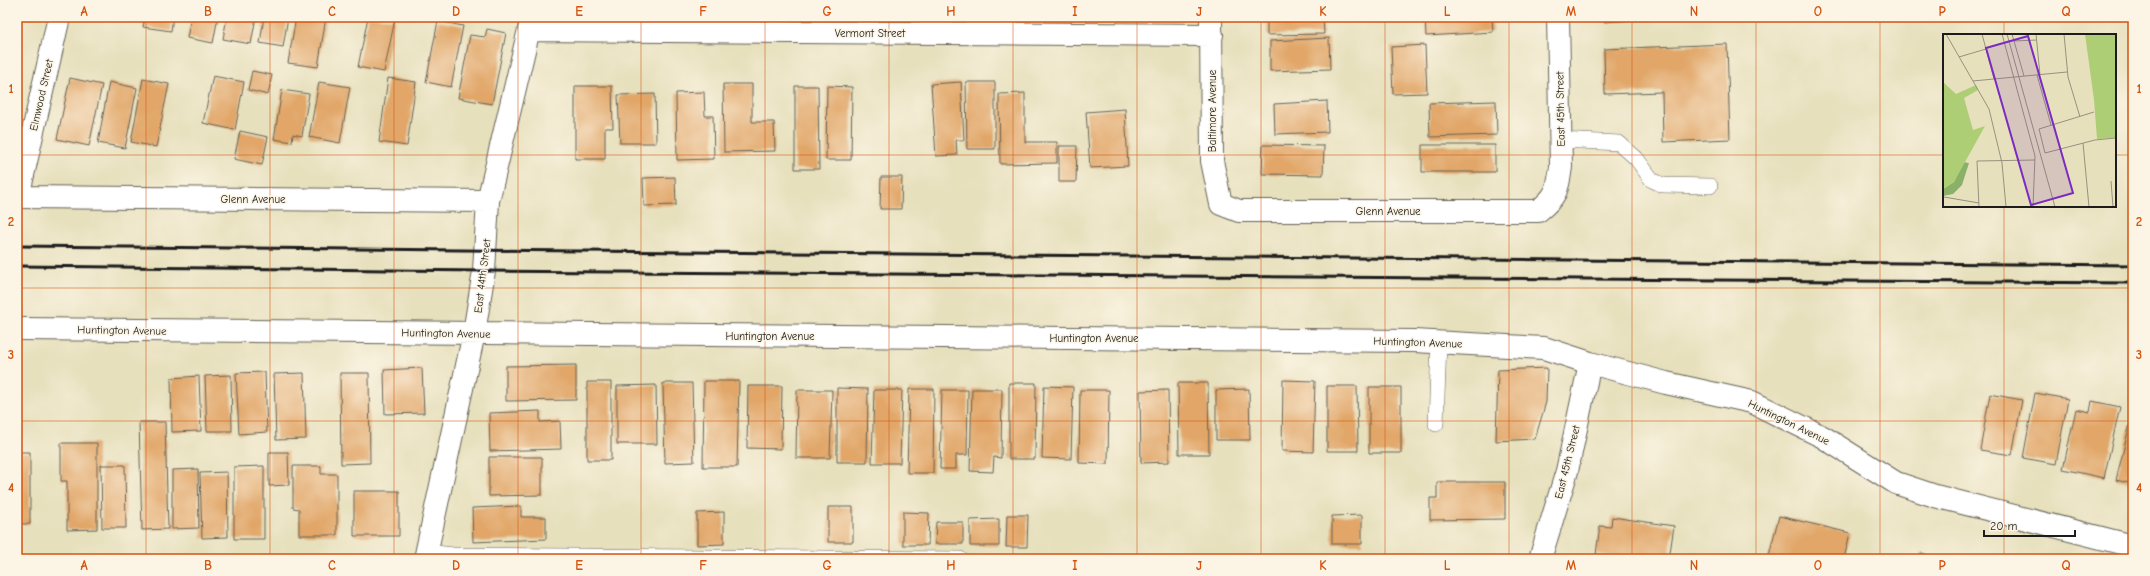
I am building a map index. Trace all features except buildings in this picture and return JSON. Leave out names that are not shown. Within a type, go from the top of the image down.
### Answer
[{"type":"street","name":"Elmwood Street","points":[[18,197],[59,17]]},
{"type":"street","name":"East 45th Street","points":[[1552,200],[1559,186],[1560,140],[1558,17]]},
{"type":"street","name":"Vermont Street","points":[[530,24],[1211,26]]},
{"type":"street","name":"East 44th Street","points":[[426,555],[474,333],[485,256],[488,201],[530,24]]},
{"type":"street","name":"Baltimore Avenue","points":[[1211,26],[1212,161],[1221,204]]},
{"type":"street","name":"Glenn Avenue","points":[[18,197],[488,201]]},
{"type":"street","name":"Glenn Avenue","points":[[1221,204],[1239,210],[1538,211],[1552,200]]},
{"type":"street","name":"Huntington Avenue","points":[[17,329],[1439,342],[1544,348],[1590,363],[1666,383],[1752,402],[1823,437],[1896,482],[1935,496],[2133,546]]},
{"type":"street","name":"East 45th Street","points":[[1540,559],[1567,471],[1590,363]]},
{"type":"lane","points":[[1560,140],[1619,143],[1636,158],[1652,180],[1663,185],[1710,186]]},
{"type":"lane","points":[[1436,424],[1439,342]]},
{"type":"lane","points":[[426,555],[960,559]]},
{"type":"railway","points":[[17,246],[2133,265]]},
{"type":"railway","points":[[17,266],[484,271],[2133,283]]}]
